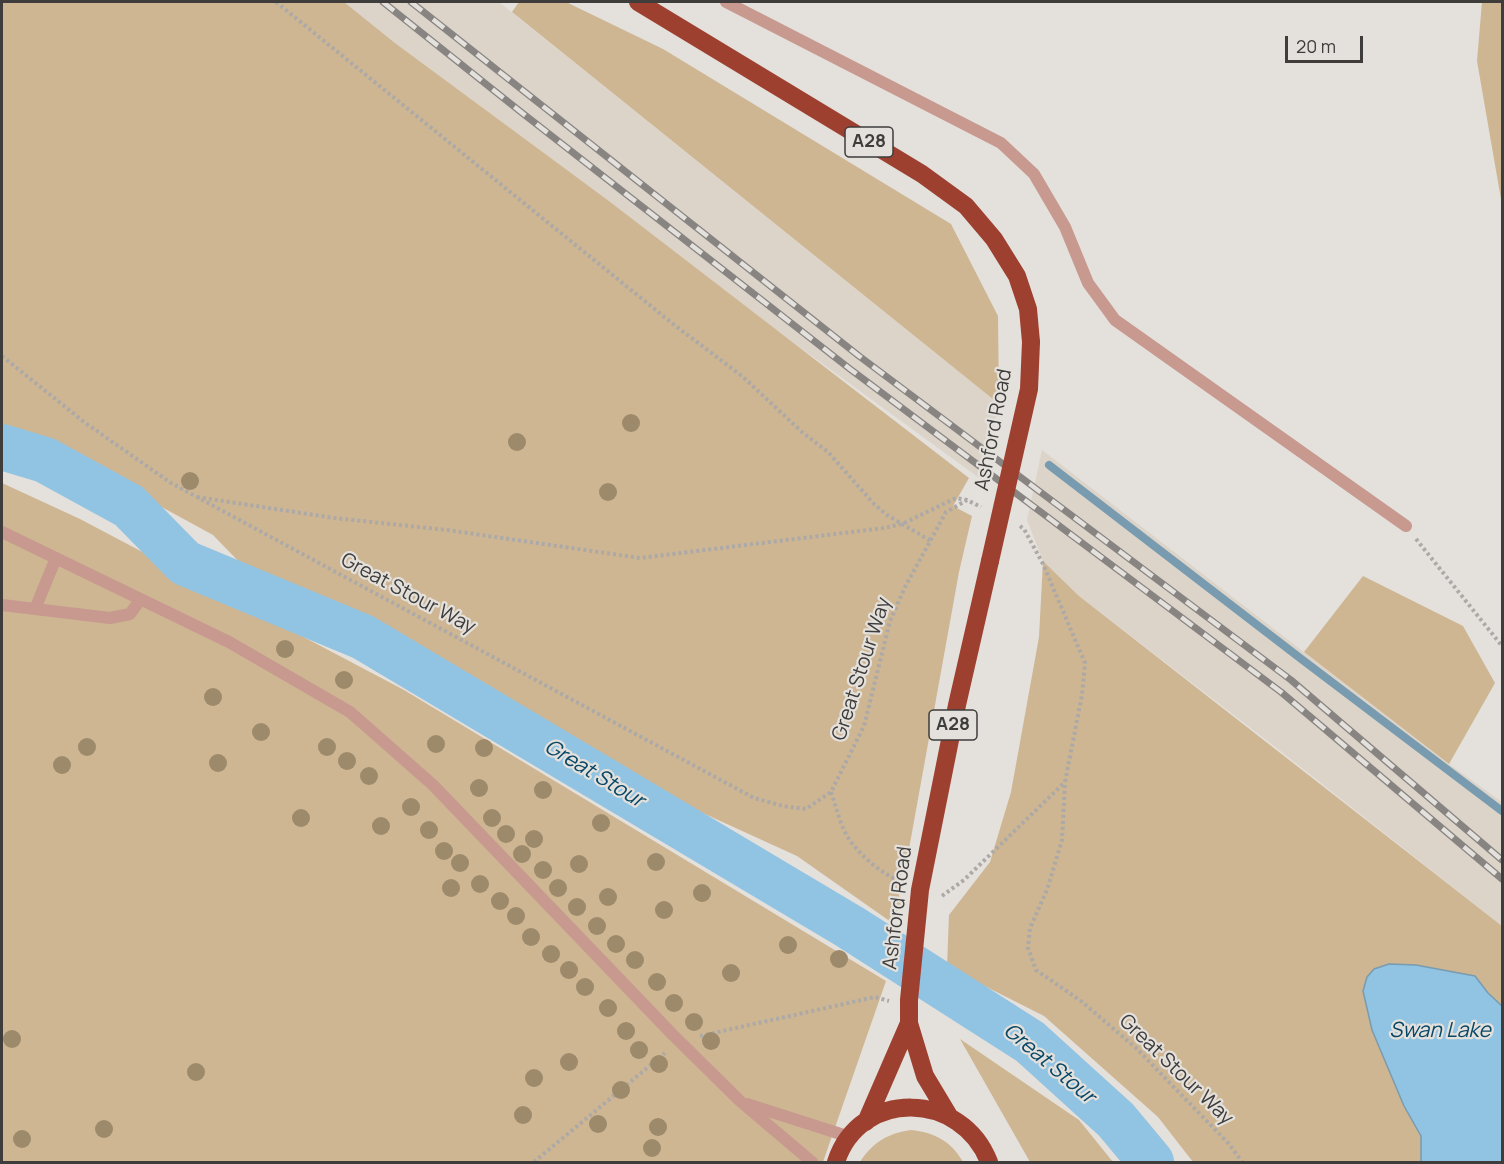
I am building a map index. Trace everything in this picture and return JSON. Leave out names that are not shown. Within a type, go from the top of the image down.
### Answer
[{"type":"highway","name":"Ashford Road","points":[[638,2],[922,174],[966,206],[994,239],[1017,276],[1028,309],[1029,389],[957,705],[920,890],[909,1000],[909,1023],[925,1076],[949,1116]]},
{"type":"highway","name":"Ashford Road","points":[[866,1122],[909,1023]]},
{"type":"highway","points":[[836,1162],[850,1137],[866,1122],[886,1112],[907,1107],[929,1108],[949,1116],[969,1130],[984,1149],[989,1162]]},
{"type":"lane","points":[[726,2],[1001,143],[1034,174],[1065,227],[1088,283],[1115,320],[1406,526]]},
{"type":"lane","points":[[2,532],[229,642],[350,712],[433,785],[673,1035],[740,1101],[812,1162]]},
{"type":"lane","points":[[35,609],[56,558]]},
{"type":"lane","points":[[2,605],[110,618],[130,614],[140,600]]},
{"type":"lane","points":[[740,1101],[850,1137]]},
{"type":"path","points":[[276,2],[673,324],[742,376],[803,433],[828,452],[874,504],[887,515],[931,541]]},
{"type":"path","name":"Great Stour Way","points":[[2,356],[84,422],[171,483],[754,798],[806,809],[831,792],[864,726],[890,621],[905,587],[946,512],[967,500]]},
{"type":"path","points":[[197,497],[334,518],[447,530],[640,558],[902,524],[956,498],[967,500],[986,509]]},
{"type":"path","name":"Great Stour Way","points":[[1014,524],[1024,529],[1035,548],[1071,626],[1085,663],[1083,695],[1065,783],[1062,840],[1047,890],[1030,928],[1028,948],[1036,970],[1081,1001],[1136,1048],[1229,1143],[1242,1162]]},
{"type":"path","points":[[1406,526],[1503,646]]},
{"type":"path","points":[[918,913],[964,879],[1065,783]]},
{"type":"path","points":[[831,792],[844,830],[862,854],[889,877],[920,890]]},
{"type":"shaded area","points":[[2,2],[344,2],[395,43],[609,201],[969,478],[953,506],[972,516],[959,572],[907,860],[897,884],[901,905],[891,922],[797,856],[683,804],[602,757],[486,696],[365,625],[274,579],[244,567],[213,535],[70,457],[2,428]]},
{"type":"shaded area","points":[[344,2],[499,2],[999,404],[982,480],[772,327],[609,201],[395,43]]},
{"type":"shaded area","points":[[519,2],[566,2],[663,49],[951,224],[998,316],[999,404],[512,12]]},
{"type":"shaded area","points":[[1482,2],[1502,2],[1502,205],[1477,61]]},
{"type":"shaded area","points":[[1042,450],[1449,764],[1502,802],[1502,926],[1079,596],[1043,561],[1027,520]]},
{"type":"shaded area","points":[[2,483],[80,519],[404,690],[886,981],[823,1162],[2,1162]]},
{"type":"shaded area","points":[[1043,561],[1079,596],[1502,926],[1502,1006],[1475,976],[1416,965],[1367,1011],[1372,1030],[1404,1106],[1421,1136],[1421,1162],[1193,1162],[1158,1117],[1044,1016],[947,967],[949,915],[990,862],[1011,792],[1039,637]]},
{"type":"shaded area","points":[[1363,576],[1463,626],[1495,683],[1449,764],[1304,652]]},
{"type":"shaded area","points":[[960,1039],[1079,1120],[1113,1162],[1030,1162]]},
{"type":"shaded area","points":[[911,1130],[942,1139],[963,1162],[860,1162],[881,1140]]},
{"type":"water","name":"Swan Lake","points":[[1389,964],[1416,965],[1475,976],[1502,1006],[1502,1162],[1421,1162],[1421,1136],[1404,1106],[1372,1030],[1363,991],[1367,977],[1374,969]]},
{"type":"waterway","name":"Great Stour","points":[[2,447],[45,460],[129,506],[185,563],[363,637],[850,927],[1030,1042],[1116,1120],[1151,1162]]},
{"type":"waterway","points":[[1049,465],[1502,811]]},
{"type":"railway","points":[[383,2],[850,369],[1281,692],[1502,879]]},
{"type":"railway","points":[[411,2],[859,356],[1291,680],[1502,860]]}]
